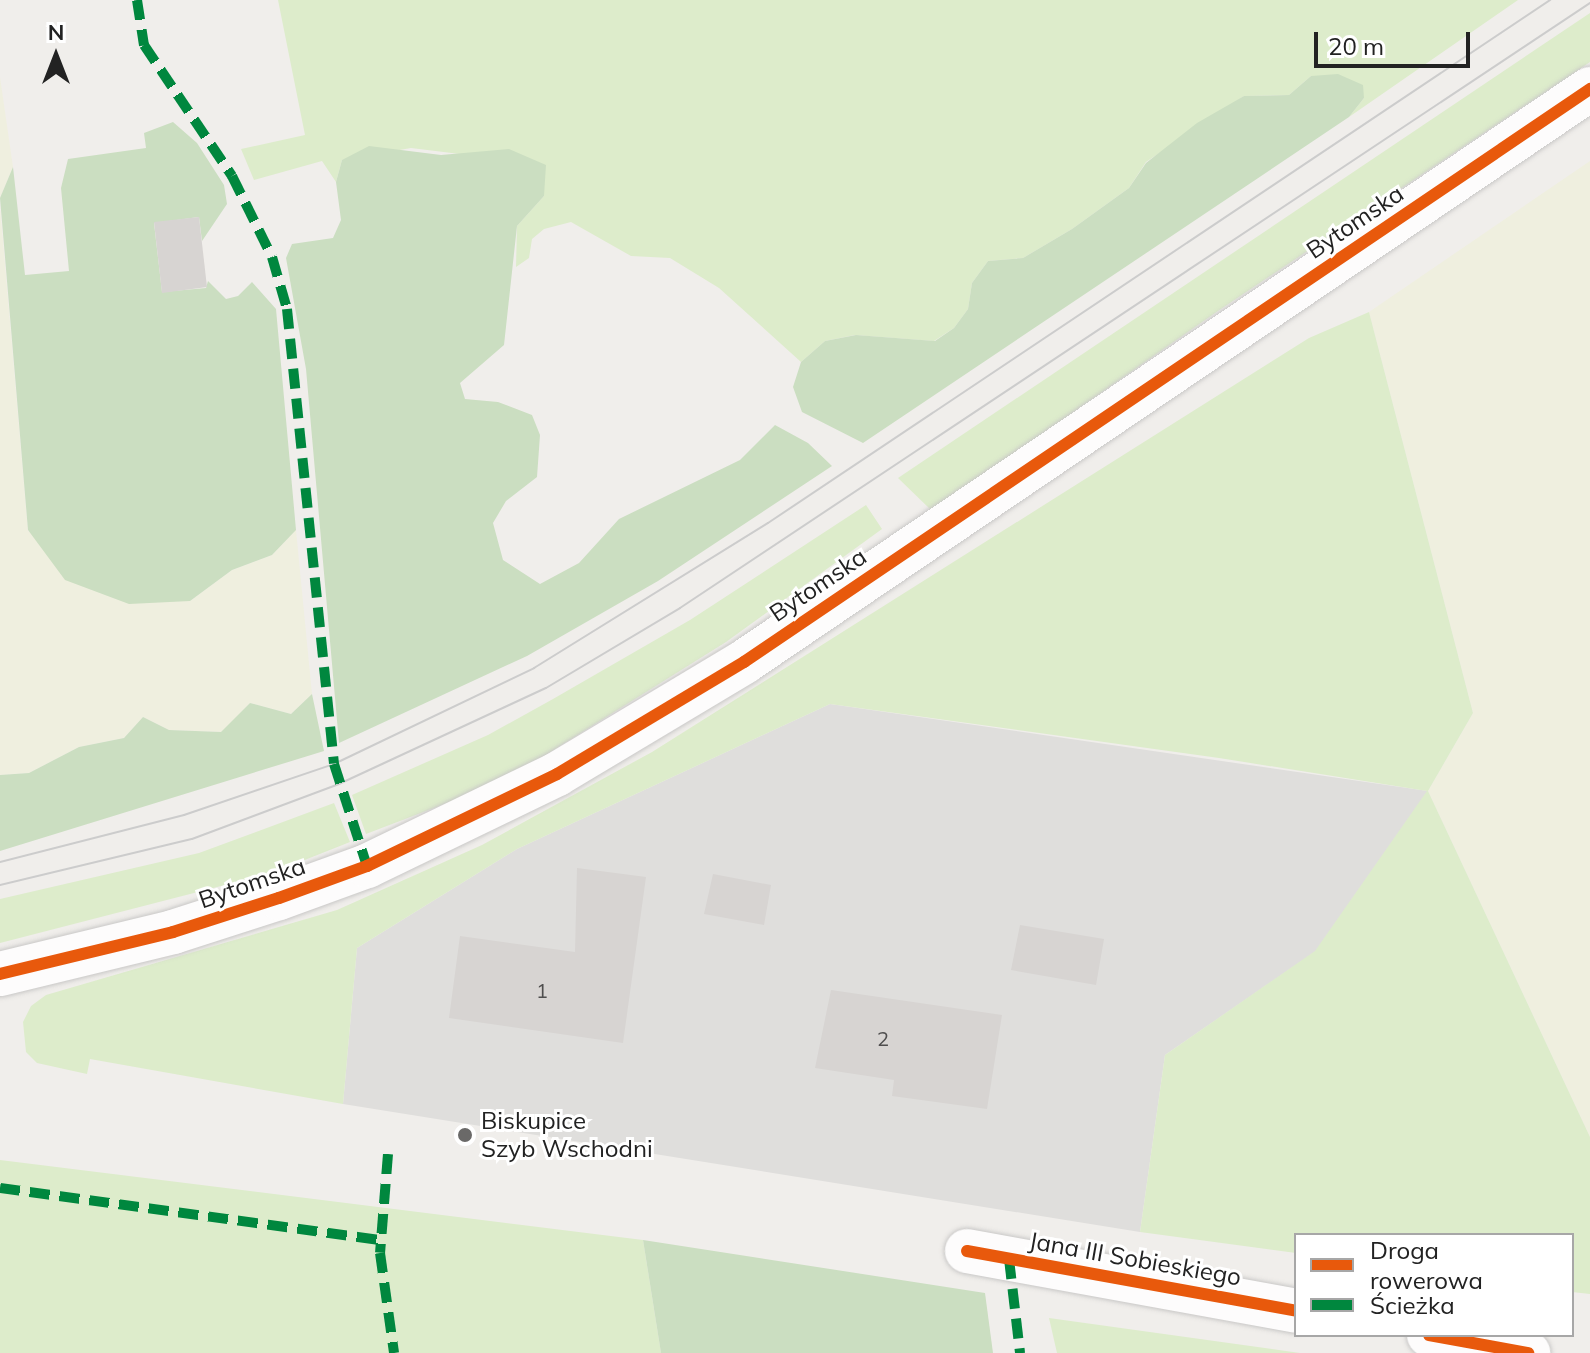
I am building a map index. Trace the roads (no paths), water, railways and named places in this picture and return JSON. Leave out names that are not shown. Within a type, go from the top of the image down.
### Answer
[{"type":"street","name":"Bytomska","points":[[0,974],[173,932],[279,898],[367,866],[557,774],[744,662],[1590,89]]},
{"type":"street","name":"Jana III Sobieskiego","points":[[967,1251],[1294,1311]]},
{"type":"street","points":[[1440,1337],[1528,1353]]},
{"type":"tram line","points":[[0,862],[184,815],[334,764],[534,668],[768,523],[1550,0]]},
{"type":"tram line","points":[[0,885],[192,839],[339,784],[546,688],[680,608],[1590,3]]},
{"type":"place","name":"Biskupice Szyb Wschodni","points":[[465,1135]]}]
